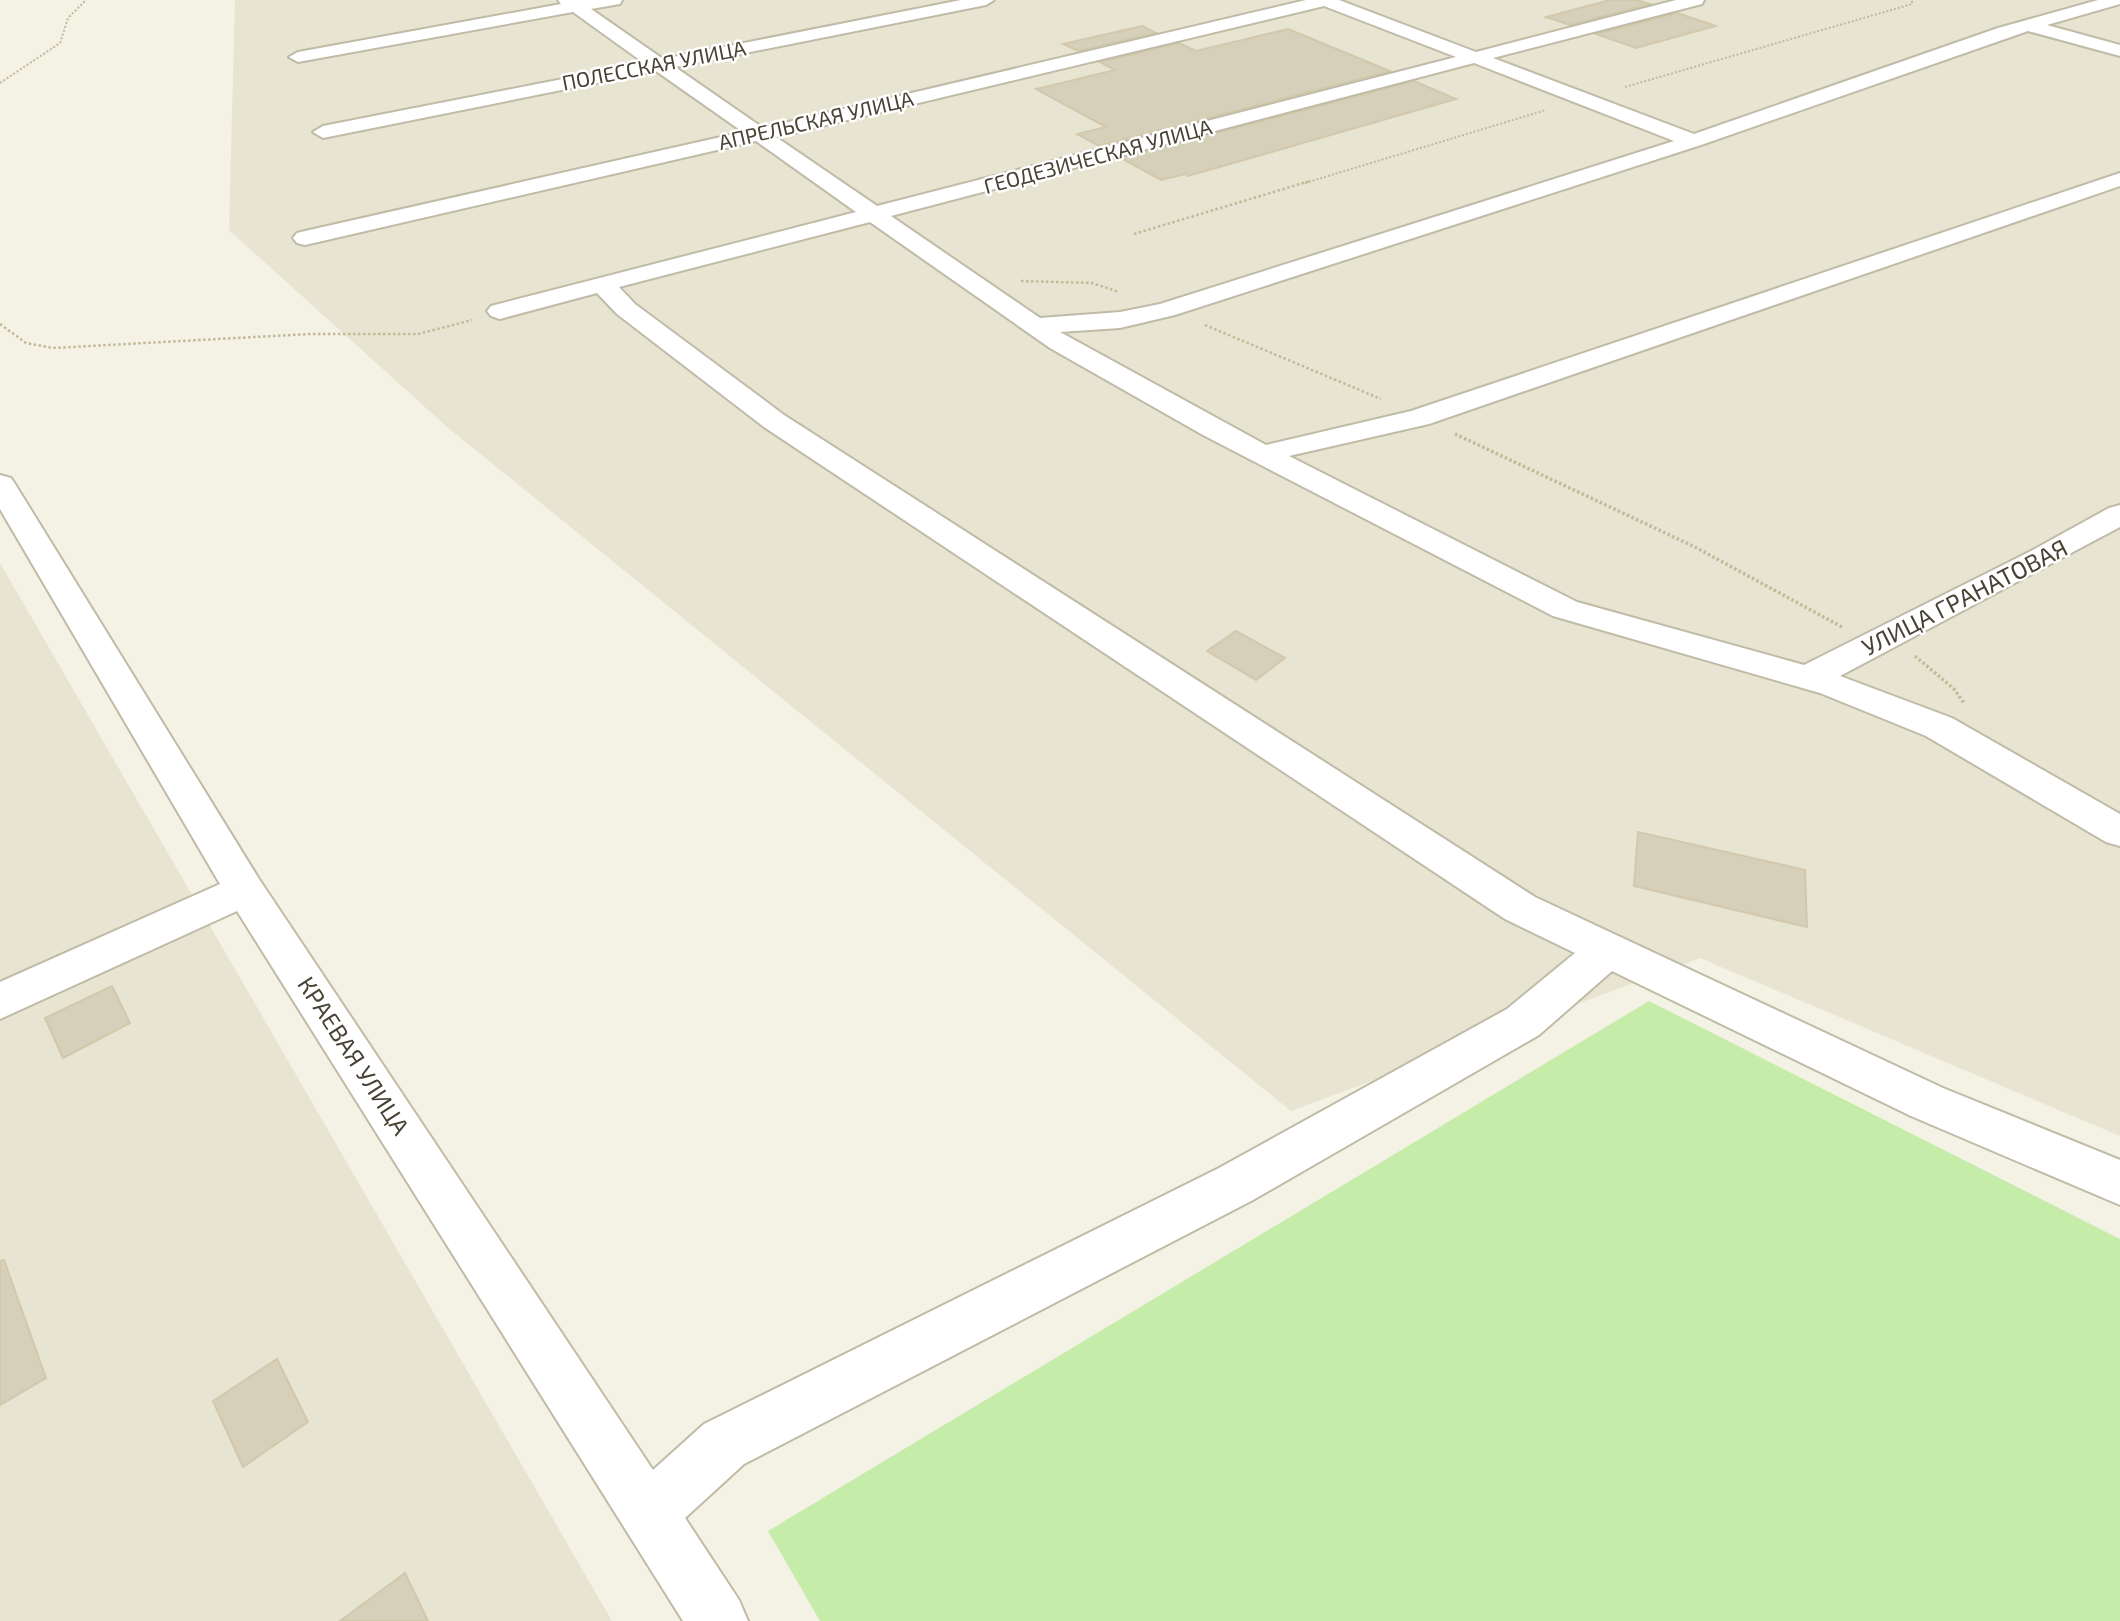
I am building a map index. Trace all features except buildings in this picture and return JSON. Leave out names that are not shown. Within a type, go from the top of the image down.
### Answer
[{"type":"street","points":[[298,57],[570,4],[614,0]]},
{"type":"street","name":"ПОЛЕССКАЯ УЛИЦА","points":[[323,132],[986,0]]},
{"type":"street","points":[[1325,0],[1694,141]]},
{"type":"street","name":"АПРЕЛЬСКАЯ УЛИЦА","points":[[305,238],[757,135],[1325,0]]},
{"type":"street","name":"ГЕОДЕЗИЧЕСКАЯ УЛИЦА","points":[[499,311],[1696,0]]},
{"type":"street","points":[[1033,326],[1120,320],[1166,310],[1694,141],[2028,25],[2116,0]]},
{"type":"street","points":[[570,4],[974,286],[1113,375],[1565,609],[1807,678],[1939,727],[2120,832]]},
{"type":"street","points":[[2028,25],[2120,51]]},
{"type":"street","points":[[1262,454],[1419,418],[2120,179]]},
{"type":"street","points":[[603,285],[626,309],[786,428],[1520,908],[1927,1102],[2120,1183]]},
{"type":"street","name":"КРАЕВАЯ УЛИЦА","points":[[0,484],[245,890],[718,1621]]},
{"type":"street","name":"УЛИЦА ГРАНАТОВАЯ","points":[[1807,678],[1881,642],[2120,514]]},
{"type":"street","points":[[0,1001],[245,890]]},
{"type":"street","points":[[647,1513],[724,1444],[906,1354],[1248,1177],[1523,1022],[1608,949]]},
{"type":"path","points":[[0,83],[60,43],[60,32],[70,14],[86,0]]},
{"type":"path","points":[[1134,234],[1912,4],[1912,0]]},
{"type":"path","points":[[974,286],[1033,281],[1092,283],[1166,310],[1370,393],[1683,541],[1823,619],[1917,657],[1954,689],[1966,707]]},
{"type":"path","points":[[0,324],[26,343],[67,348],[310,334],[418,334],[499,311]]},
{"type":"shaded area","points":[[235,0],[2120,0],[2120,1136],[1700,958],[1291,1111],[446,426],[229,230]]},
{"type":"shaded area","points":[[0,563],[612,1621],[0,1621]]},
{"type":"green space","points":[[1649,1001],[2120,1239],[2120,1621],[820,1621],[768,1531]]}]
